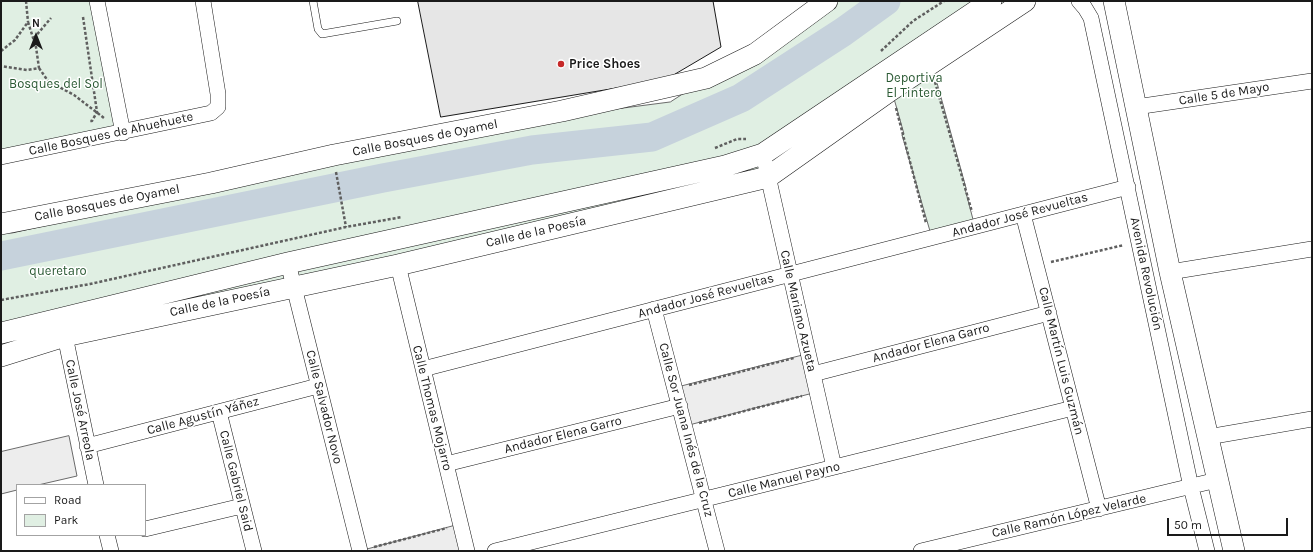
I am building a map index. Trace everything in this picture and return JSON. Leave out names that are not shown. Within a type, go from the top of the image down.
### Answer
[{"type":"street","points":[[97,1],[123,133]]},
{"type":"street","name":"Calle Bosques de Ahuehuete","points":[[1,157],[123,133],[211,113],[218,107],[218,94],[204,1]]},
{"type":"street","name":"Calle Bosques de Oyamel","points":[[1,224],[211,183],[334,155],[562,112],[706,78],[755,54],[828,1]]},
{"type":"street","name":"Calle de la Poesía","points":[[1,333],[288,263],[725,166],[991,1]]},
{"type":"street","name":"Calle de la Poesía","points":[[1,356],[65,336],[398,265],[768,177],[891,90],[1026,1]]},
{"type":"street","name":"Avenida Revolución","points":[[1079,1],[1091,18],[1191,487],[1208,551]]},
{"type":"street","name":"Avenida Revolución","points":[[1114,1],[1170,272],[1234,551]]},
{"type":"street","name":"Calle 5 de Mayo","points":[[1136,107],[1312,81]]},
{"type":"street","name":"Calle Mariano Azueta","points":[[758,146],[768,177],[834,467]]},
{"type":"street","name":"Andador José Revueltas","points":[[423,369],[1128,186]]},
{"type":"street","name":"Calle Martín Luis Guzmán","points":[[1023,214],[1098,509]]},
{"type":"street","points":[[1170,272],[1312,249]]},
{"type":"street","name":"Calle Salvador Novo","points":[[288,263],[360,551]]},
{"type":"street","name":"Calle Thomas Mojarro","points":[[398,265],[468,551]]},
{"type":"street","name":"Calle Sor Juana Inés de la Cruz","points":[[654,309],[717,551]]},
{"type":"street","name":"Andador Elena Garro","points":[[813,374],[1048,313]]},
{"type":"street","name":"Calle José Arreola","points":[[65,336],[96,484]]},
{"type":"street","name":"Calle Agustín Yáñez","points":[[87,446],[318,386]]},
{"type":"street","name":"Andador Elena Garro","points":[[446,464],[680,406]]},
{"type":"street","name":"Calle Manuel Payno","points":[[495,551],[1073,408]]},
{"type":"street","name":"Calle Gabriel Said","points":[[219,412],[254,551]]},
{"type":"street","points":[[1208,437],[1312,420]]},
{"type":"street","name":"Calle Ramón López Velarde","points":[[921,551],[1217,480]]},
{"type":"street","points":[[146,528],[242,506]]},
{"type":"lane","points":[[313,1],[318,29],[322,34],[397,21]]},
{"type":"path","points":[[26,1],[28,22],[36,47],[38,68],[48,81],[74,95],[123,133]]},
{"type":"path","points":[[878,54],[913,21],[944,1]]},
{"type":"path","points":[[82,16],[97,112],[92,121],[85,122]]},
{"type":"path","points":[[34,39],[51,18]]},
{"type":"path","points":[[1,51],[15,40],[28,22]]},
{"type":"path","points":[[930,64],[976,226]]},
{"type":"path","points":[[1,66],[27,70],[38,68]]},
{"type":"path","points":[[891,90],[931,238]]},
{"type":"path","points":[[711,150],[737,139],[758,146]]},
{"type":"path","points":[[336,177],[346,226]]},
{"type":"path","points":[[1,300],[90,284],[346,226],[405,216]]},
{"type":"path","points":[[1037,266],[1139,241]]},
{"type":"path","points":[[675,388],[808,354]]},
{"type":"path","points":[[685,426],[817,392]]},
{"type":"path","points":[[360,551],[461,524]]},
{"type":"green space","name":"Bosques del Sol","points":[[1,1],[97,1],[123,133],[1,157]]},
{"type":"green space","name":"queretaro","points":[[826,1],[991,1],[784,140],[683,175],[1,332],[1,232],[12,233],[491,125],[670,102]]},
{"type":"green space","name":"Deportiva El Tintero","points":[[995,1],[1019,1],[931,61],[966,188],[975,227],[932,238],[902,135],[904,134],[891,88],[766,170],[1,348],[1,337],[738,165]]},
{"type":"shaded area","points":[[808,354],[817,392],[685,426],[675,388]]},
{"type":"shaded area","points":[[69,436],[77,476],[42,484],[16,484],[16,490],[1,494],[1,452]]},
{"type":"shaded area","points":[[461,524],[467,551],[360,551]]},
{"type":"building","name":"Price Shoes","points":[[418,1],[713,1],[721,47],[665,80],[441,117]]},
{"type":"waterway","points":[[1,256],[383,178],[532,150],[652,137],[741,98],[843,32],[886,1]]},
{"type":"place","name":"Price Shoes","points":[[561,64]]}]
